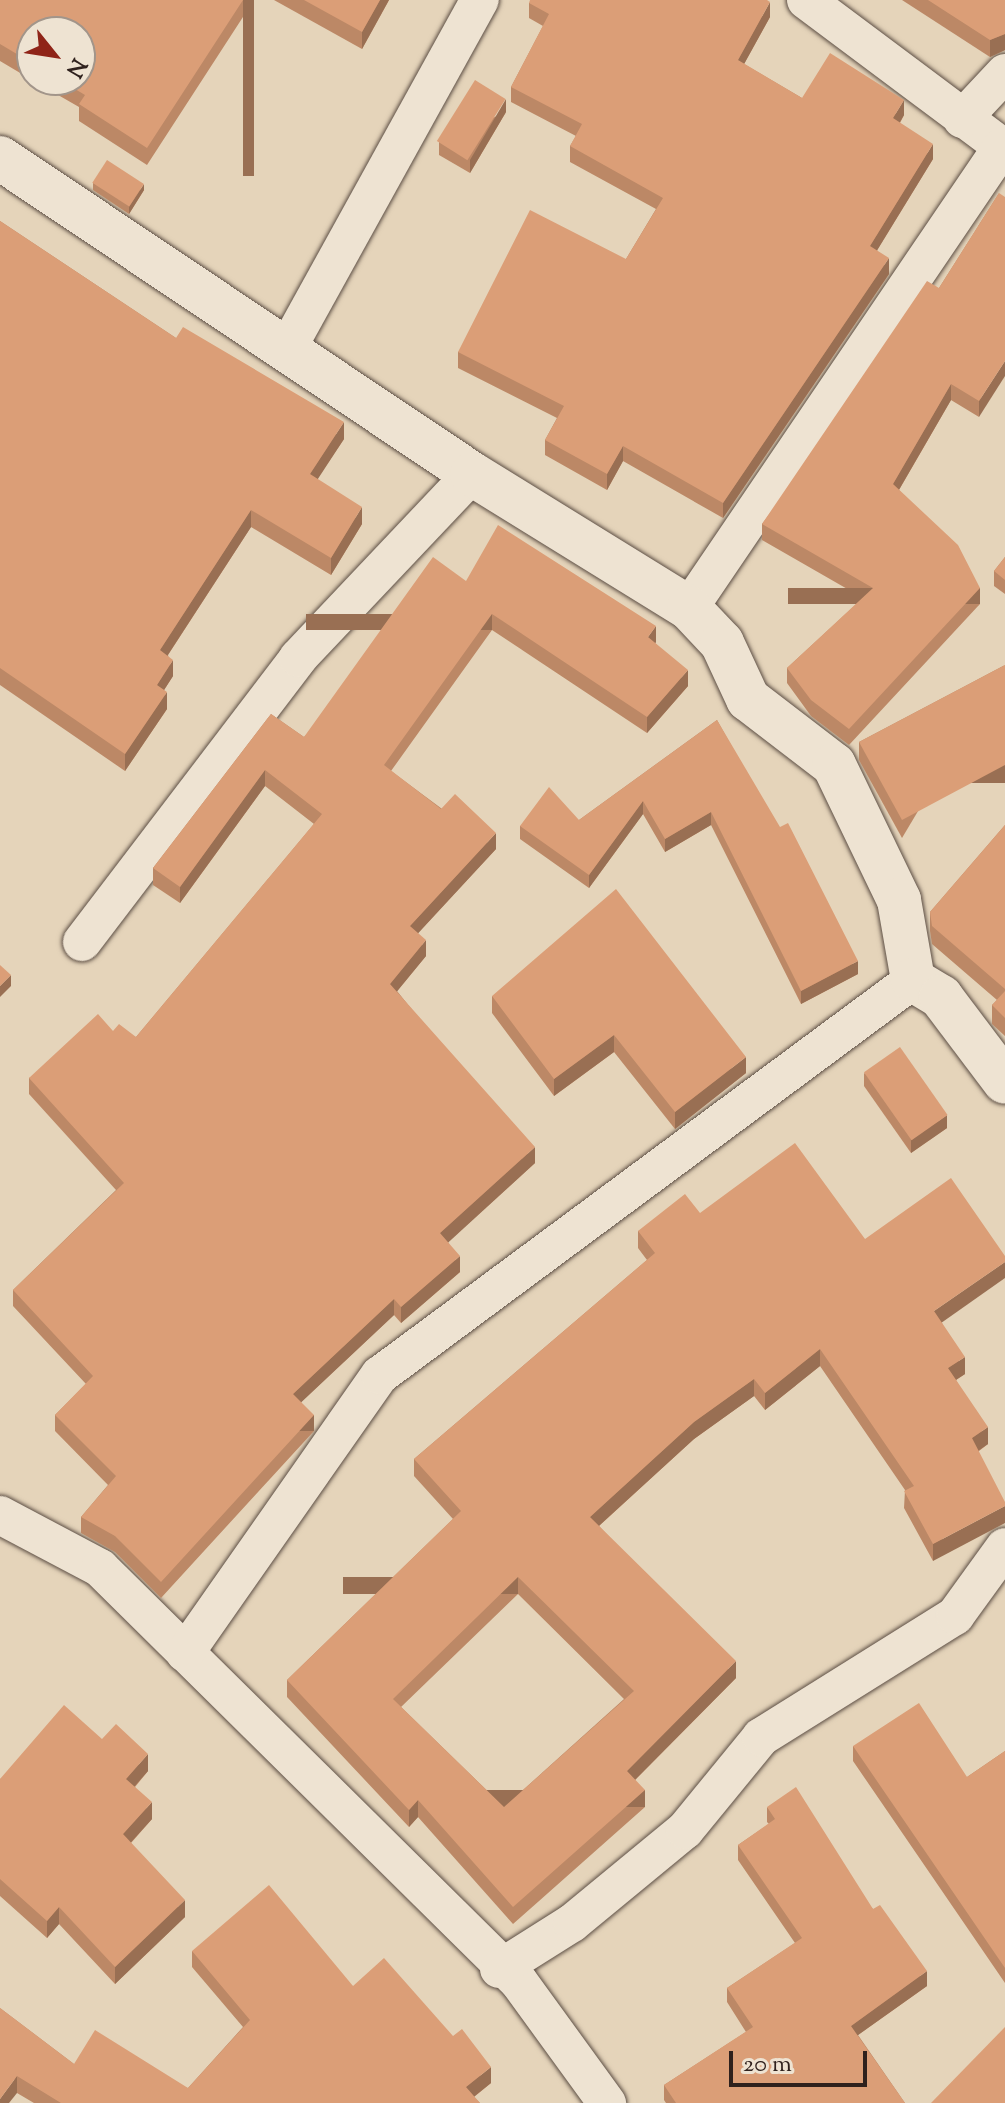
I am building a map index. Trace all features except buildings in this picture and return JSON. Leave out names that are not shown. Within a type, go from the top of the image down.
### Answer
[{"type":"street","points":[[287,349],[480,0]]},
{"type":"street","points":[[689,608],[1003,148],[806,0]]},
{"type":"street","points":[[962,119],[1005,73]]},
{"type":"street","points":[[0,158],[472,474],[689,608],[722,643],[748,699],[834,765],[899,900],[913,980],[941,997],[1005,1082]]},
{"type":"street","points":[[82,942],[298,658],[472,474]]},
{"type":"street","points":[[185,1653],[380,1375],[913,980]]},
{"type":"street","points":[[0,1515],[100,1568],[499,1969],[519,1982],[607,2103]]},
{"type":"street","points":[[499,1969],[572,1923],[685,1830],[761,1737],[955,1616],[1005,1547]]}]
